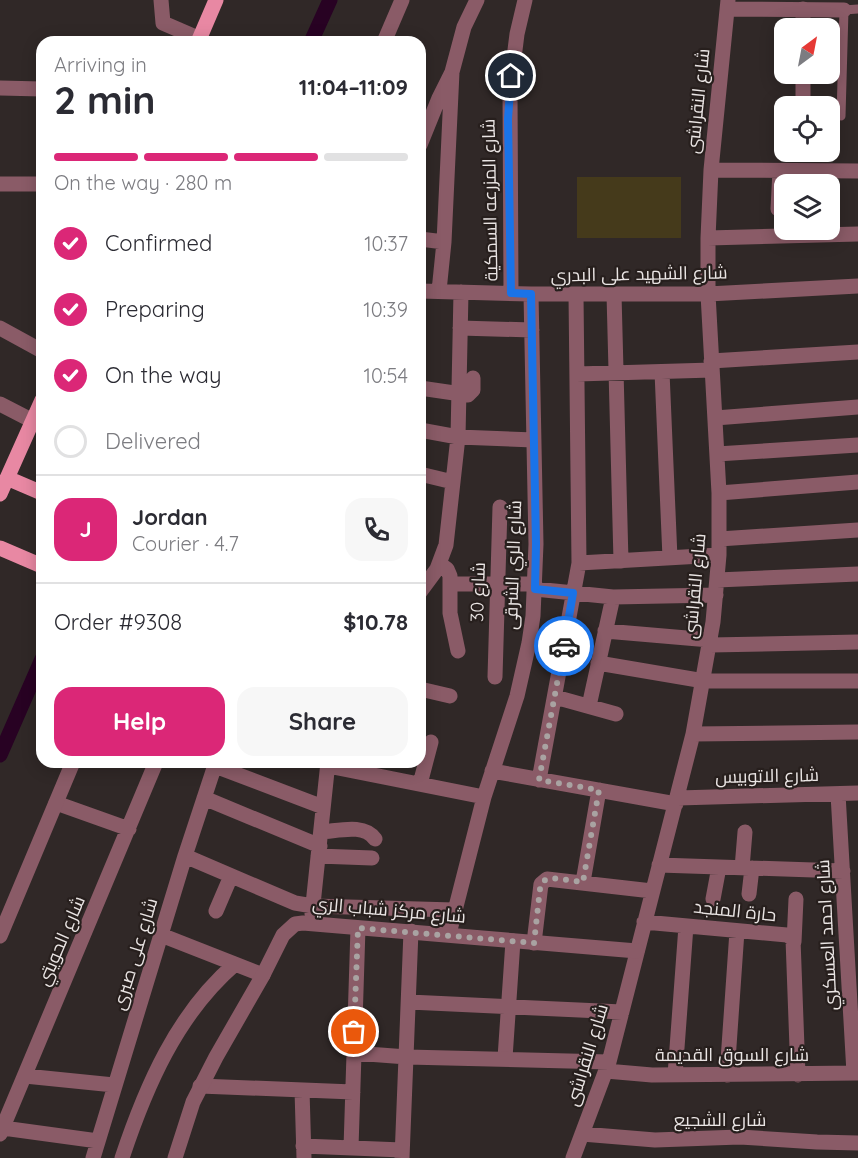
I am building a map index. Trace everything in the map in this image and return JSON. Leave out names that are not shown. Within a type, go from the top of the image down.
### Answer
[{"type":"main road","points":[[201,36],[216,0]]},
{"type":"main road","points":[[0,494],[36,414]]},
{"type":"main road","points":[[7,478],[36,490]]},
{"type":"main road","points":[[0,548],[36,563]]},
{"type":"street","points":[[160,0],[163,23],[191,36]]},
{"type":"street","points":[[387,36],[402,0]]},
{"type":"street","points":[[426,130],[452,72],[464,27],[477,0]]},
{"type":"street","name":"شارع المزرعه السمكية","points":[[511,293],[508,119],[510,90],[525,0]]},
{"type":"street","points":[[727,4],[809,6],[851,10]]},
{"type":"street","name":"شارع النقراشى","points":[[573,1158],[607,1067],[622,1012],[693,734],[710,642],[719,555],[719,493],[711,366],[708,238],[711,170],[727,4]]},
{"type":"street","points":[[439,291],[444,242],[452,72]]},
{"type":"street","points":[[0,88],[36,89]]},
{"type":"street","points":[[711,170],[858,171]]},
{"type":"street","points":[[0,184],[36,184]]},
{"type":"street","points":[[708,238],[858,234]]},
{"type":"street","points":[[426,240],[444,242]]},
{"type":"street","name":"شارع الشهيد على البدري","points":[[426,291],[576,295],[708,294],[858,286]]},
{"type":"street","points":[[426,585],[440,564],[446,545],[458,437],[461,292]]},
{"type":"street","name":"شارع الري الشرقى","points":[[448,934],[484,797],[512,713],[529,643],[535,586],[531,294]]},
{"type":"street","points":[[614,294],[621,561]]},
{"type":"street","points":[[539,780],[579,563],[576,295]]},
{"type":"street","points":[[0,328],[36,348]]},
{"type":"street","points":[[460,328],[532,330]]},
{"type":"street","points":[[577,374],[662,372],[858,352]]},
{"type":"street","points":[[662,372],[670,558]]},
{"type":"street","points":[[426,389],[460,395],[471,393],[473,378]]},
{"type":"street","points":[[0,404],[33,421]]},
{"type":"street","points":[[715,418],[858,407]]},
{"type":"street","points":[[426,431],[458,437],[534,440]]},
{"type":"street","points":[[717,454],[858,445]]},
{"type":"street","points":[[426,475],[453,482]]},
{"type":"street","points":[[719,493],[858,482]]},
{"type":"street","name":"شارع 30","points":[[495,677],[500,507]]},
{"type":"street","points":[[719,539],[858,530]]},
{"type":"street","points":[[579,563],[719,555]]},
{"type":"street","points":[[440,564],[449,573],[450,613],[458,651]]},
{"type":"street","points":[[451,584],[535,586],[613,597],[858,574]]},
{"type":"street","points":[[589,706],[613,597]]},
{"type":"street","points":[[605,631],[710,642],[858,642]]},
{"type":"street","points":[[598,663],[704,681],[858,681]]},
{"type":"street","points":[[426,690],[450,696]]},
{"type":"street","points":[[555,697],[616,714]]},
{"type":"street","points":[[693,734],[858,732]]},
{"type":"street","points":[[426,761],[431,742]]},
{"type":"street","points":[[0,936],[71,768]]},
{"type":"street","name":"شارع الحويتي","points":[[1,1131],[154,768]]},
{"type":"street","name":"شارع على صبرى","points":[[93,1158],[214,768]]},
{"type":"street","points":[[225,768],[323,807]]},
{"type":"street","points":[[311,923],[328,768]]},
{"type":"street","points":[[357,768],[484,797]]},
{"type":"street","points":[[420,784],[424,768]]},
{"type":"street","name":"شارع الاتوبيس","points":[[492,771],[677,801],[858,793]]},
{"type":"street","points":[[583,882],[599,790]]},
{"type":"street","name":"شارع احمد العسكري","points":[[838,794],[856,1073]]},
{"type":"street","points":[[204,798],[320,845],[372,858]]},
{"type":"street","points":[[56,803],[129,829]]},
{"type":"street","points":[[320,845],[362,830],[369,831],[375,839]]},
{"type":"street","points":[[746,832],[749,894]]},
{"type":"street","points":[[185,856],[284,900],[313,906],[454,910]]},
{"type":"street","points":[[659,865],[843,871]]},
{"type":"street","points":[[713,899],[719,867]]},
{"type":"street","points":[[216,911],[231,876]]},
{"type":"street","points":[[534,943],[540,889],[543,881],[551,878],[652,891]]},
{"type":"street","points":[[794,942],[796,899]]},
{"type":"street","name":"حارة المنجد","points":[[644,922],[787,935],[793,939],[798,1075]]},
{"type":"street","name":"شارع مركز شباب الري","points":[[176,1158],[184,1128],[200,1086],[288,929],[295,924],[311,923],[637,951]]},
{"type":"street","points":[[675,1075],[686,926]]},
{"type":"street","points":[[351,1148],[358,928]]},
{"type":"street","points":[[302,1090],[304,1152],[351,1148],[402,1154],[411,931]]},
{"type":"street","points":[[727,1075],[737,931]]},
{"type":"street","points":[[161,935],[263,975]]},
{"type":"street","points":[[505,1058],[513,941]]},
{"type":"street","points":[[122,1158],[145,1096],[177,1032],[201,998],[235,964]]},
{"type":"street","points":[[409,1002],[622,1012]]},
{"type":"street","name":"شارع السوق القديمة","points":[[354,1053],[406,1057],[505,1058],[675,1075],[856,1073]]},
{"type":"street","points":[[25,1076],[114,1085]]},
{"type":"street","points":[[200,1086],[352,1092]]},
{"type":"street","points":[[1,1131],[98,1141]]},
{"type":"street","name":"شارع الشجيع","points":[[582,1134],[655,1140],[740,1137],[858,1143]]},
{"type":"lane","points":[[842,116],[851,10]]},
{"type":"shaded area","points":[[577,177],[681,177],[681,238],[577,238]]},
{"type":"waterway","points":[[314,36],[330,0]]},
{"type":"waterway","points":[[0,755],[36,673]]},
{"type":"way so far","points":[[354,1032],[358,928],[534,943],[540,889],[543,881],[551,878],[583,882],[599,790],[539,780],[564,646]]},
{"type":"route","points":[[511,76],[508,119],[511,293],[531,294],[535,589],[573,593],[564,646]]}]
